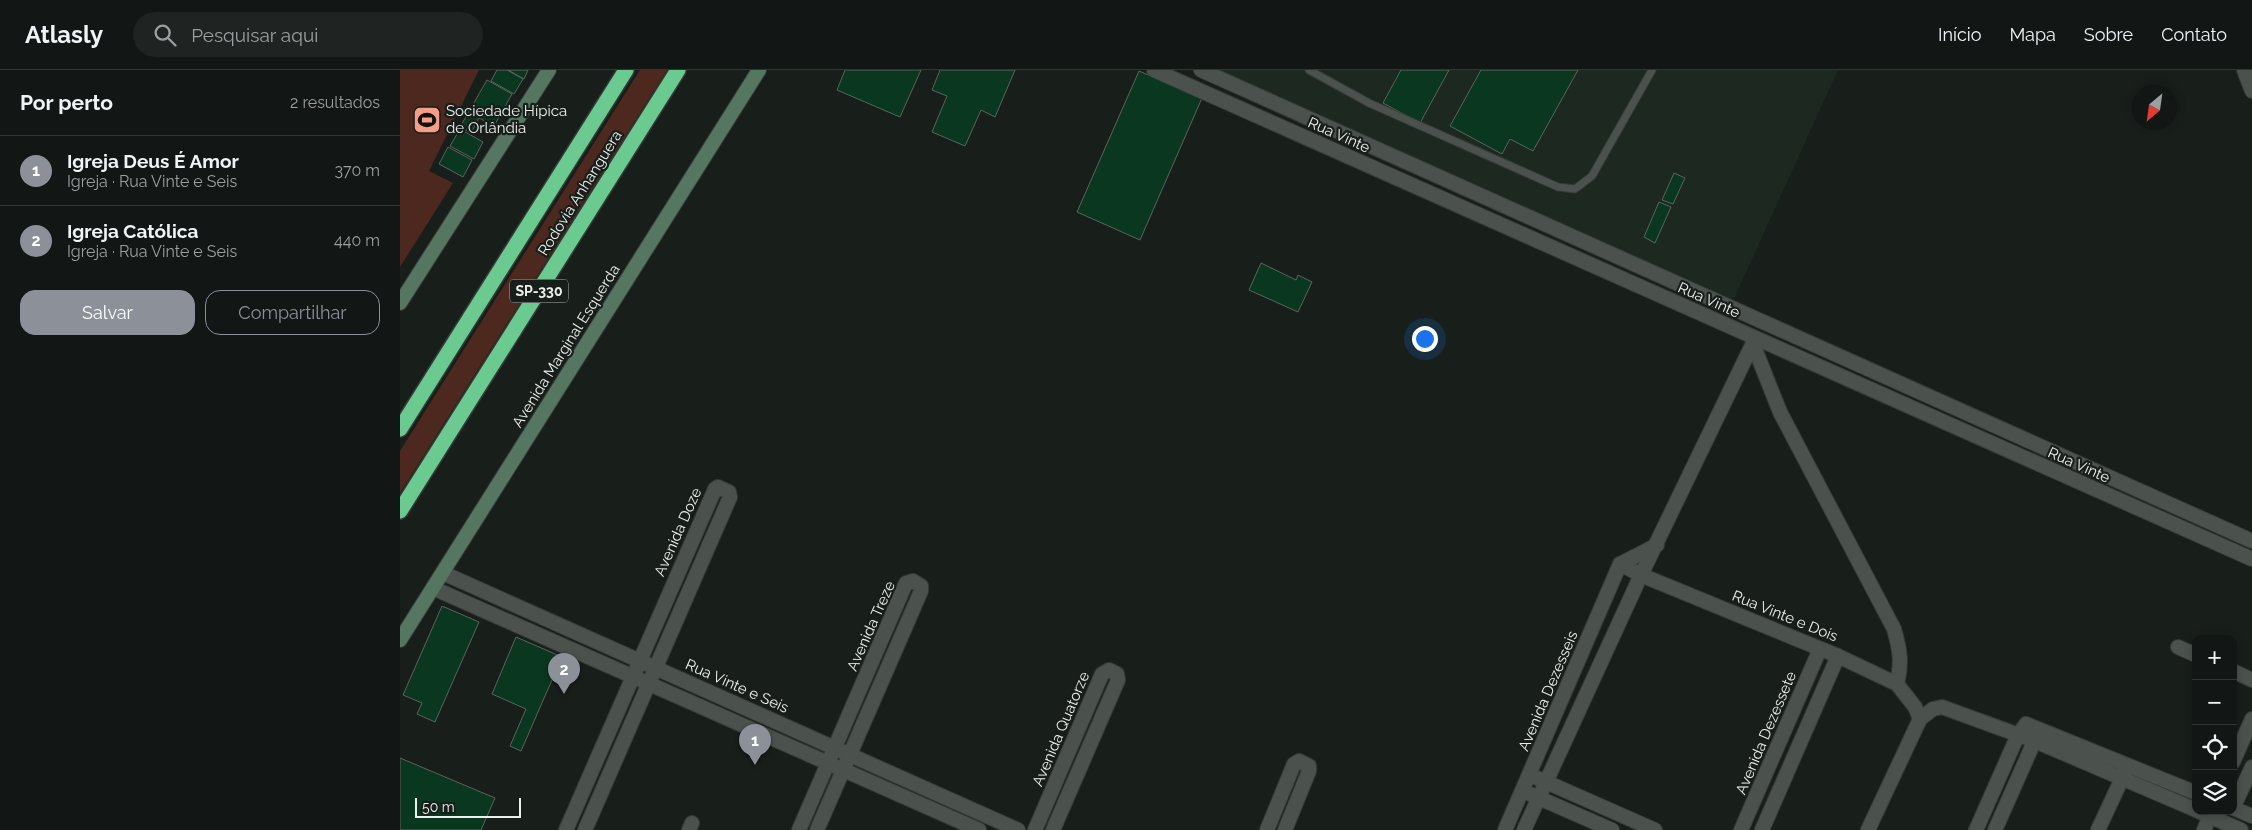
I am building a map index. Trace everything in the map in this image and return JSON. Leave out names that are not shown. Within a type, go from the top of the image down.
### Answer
[{"type":"highway","name":"Rodovia Anhanguera","points":[[400,430],[626,70]]},
{"type":"highway","name":"Rodovia Anhanguera","points":[[400,512],[678,70]]},
{"type":"main road","points":[[400,303],[549,70]]},
{"type":"main road","name":"Avenida Marginal Esquerda","points":[[400,640],[759,70]]},
{"type":"street","name":"Rua Vinte","points":[[1154,70],[1754,341],[2252,559]]},
{"type":"street","name":"Rua Vinte","points":[[1201,70],[2252,540]]},
{"type":"street","points":[[2244,70],[2252,91]]},
{"type":"street","points":[[1524,830],[1641,575],[1754,341]]},
{"type":"street","points":[[1754,341],[1780,412],[1894,629],[1900,649],[1901,667],[1897,684]]},
{"type":"street","name":"Avenida Doze","points":[[566,830],[715,489],[718,487],[724,488],[729,492],[730,497],[586,830]]},
{"type":"street","points":[[1620,564],[1657,545]]},
{"type":"street","points":[[690,546],[706,553]]},
{"type":"street","name":"Rua Vinte e Dois","points":[[1620,564],[1641,575],[1838,656],[1897,684],[1915,707],[1920,719]]},
{"type":"street","name":"Avenida Dezesseis","points":[[1505,830],[1620,564]]},
{"type":"street","name":"Rua Vinte e Seis","points":[[442,573],[1018,830]]},
{"type":"street","name":"Avenida Treze","points":[[799,830],[906,583],[913,581],[921,586],[921,591],[817,830]]},
{"type":"street","points":[[433,588],[979,830]]},
{"type":"street","points":[[2178,647],[2192,653]]},
{"type":"street","name":"Avenida Dezessete","points":[[1741,830],[1820,649]]},
{"type":"street","points":[[1762,830],[1838,656]]},
{"type":"street","name":"Avenida Quatorze","points":[[1036,830],[1102,674],[1109,670],[1117,674],[1118,680],[1053,830]]},
{"type":"street","points":[[2237,673],[2252,680]]},
{"type":"street","points":[[694,703],[702,688]]},
{"type":"street","points":[[1868,830],[1920,719],[1933,709],[1942,707],[2022,730],[2128,765],[2192,791]]},
{"type":"street","points":[[2237,753],[2252,719]]},
{"type":"street","points":[[1976,830],[2022,730]]},
{"type":"street","points":[[2037,735],[2122,778],[2192,807]]},
{"type":"street","points":[[1994,830],[2037,735]]},
{"type":"street","points":[[1267,830],[1294,764],[1299,761],[1309,766],[1309,771],[1285,830]]},
{"type":"street","points":[[1063,765],[1079,771]]},
{"type":"street","points":[[2098,830],[2128,765]]},
{"type":"street","points":[[2229,816],[2252,767]]},
{"type":"street","points":[[1529,774],[1655,830]]},
{"type":"street","points":[[1522,790],[1612,830]]},
{"type":"street","points":[[2204,815],[2204,830]]},
{"type":"street","points":[[2229,816],[2252,816]]},
{"type":"street","points":[[2229,816],[2241,830]]},
{"type":"lane","points":[[1309,70],[1369,103],[1558,187],[1575,189],[1592,176],[1652,70]]},
{"type":"shaded area","name":"Sociedade Hípica de Orlândia","points":[[400,70],[479,70],[429,171],[453,183],[400,267]]},
{"type":"shaded area","points":[[640,70],[667,70],[400,493],[400,451]]},
{"type":"shaded area","points":[[1208,70],[1838,70],[1733,301],[1376,146]]},
{"type":"building","points":[[497,70],[507,70],[523,79],[514,94],[491,81]]},
{"type":"building","points":[[508,70],[528,70],[524,79]]},
{"type":"building","points":[[845,70],[921,70],[900,117],[837,90]]},
{"type":"building","points":[[940,70],[1015,70],[995,117],[981,110],[965,146],[932,132],[947,96],[932,90]]},
{"type":"building","points":[[1401,70],[1449,70],[1420,123],[1383,103]]},
{"type":"building","points":[[1481,70],[1578,70],[1533,151],[1510,139],[1502,154],[1450,126]]},
{"type":"building","points":[[1139,71],[1202,98],[1140,240],[1077,212]]},
{"type":"building","points":[[487,80],[512,94],[494,126],[479,118],[471,133],[460,127]]},
{"type":"building","points":[[460,129],[483,142],[474,159],[450,146]]},
{"type":"building","points":[[448,147],[472,160],[463,177],[439,164]]},
{"type":"building","points":[[1674,173],[1685,178],[1673,204],[1662,200]]},
{"type":"building","points":[[1659,202],[1671,207],[1655,243],[1644,237]]},
{"type":"building","points":[[1261,263],[1296,280],[1298,275],[1312,282],[1298,312],[1249,290]]},
{"type":"building","points":[[442,606],[479,622],[435,722],[417,714],[422,703],[403,695]]},
{"type":"building","points":[[516,637],[562,657],[521,751],[510,746],[526,709],[492,694]]},
{"type":"building","points":[[400,758],[495,798],[481,830],[400,830]]},
{"type":"place","name":"Sociedade Hípica de Orlândia","points":[[427,120]]},
{"type":"place","name":"Igreja Católica","points":[[564,694]]},
{"type":"place","name":"Igreja Deus É Amor","points":[[755,765]]}]
